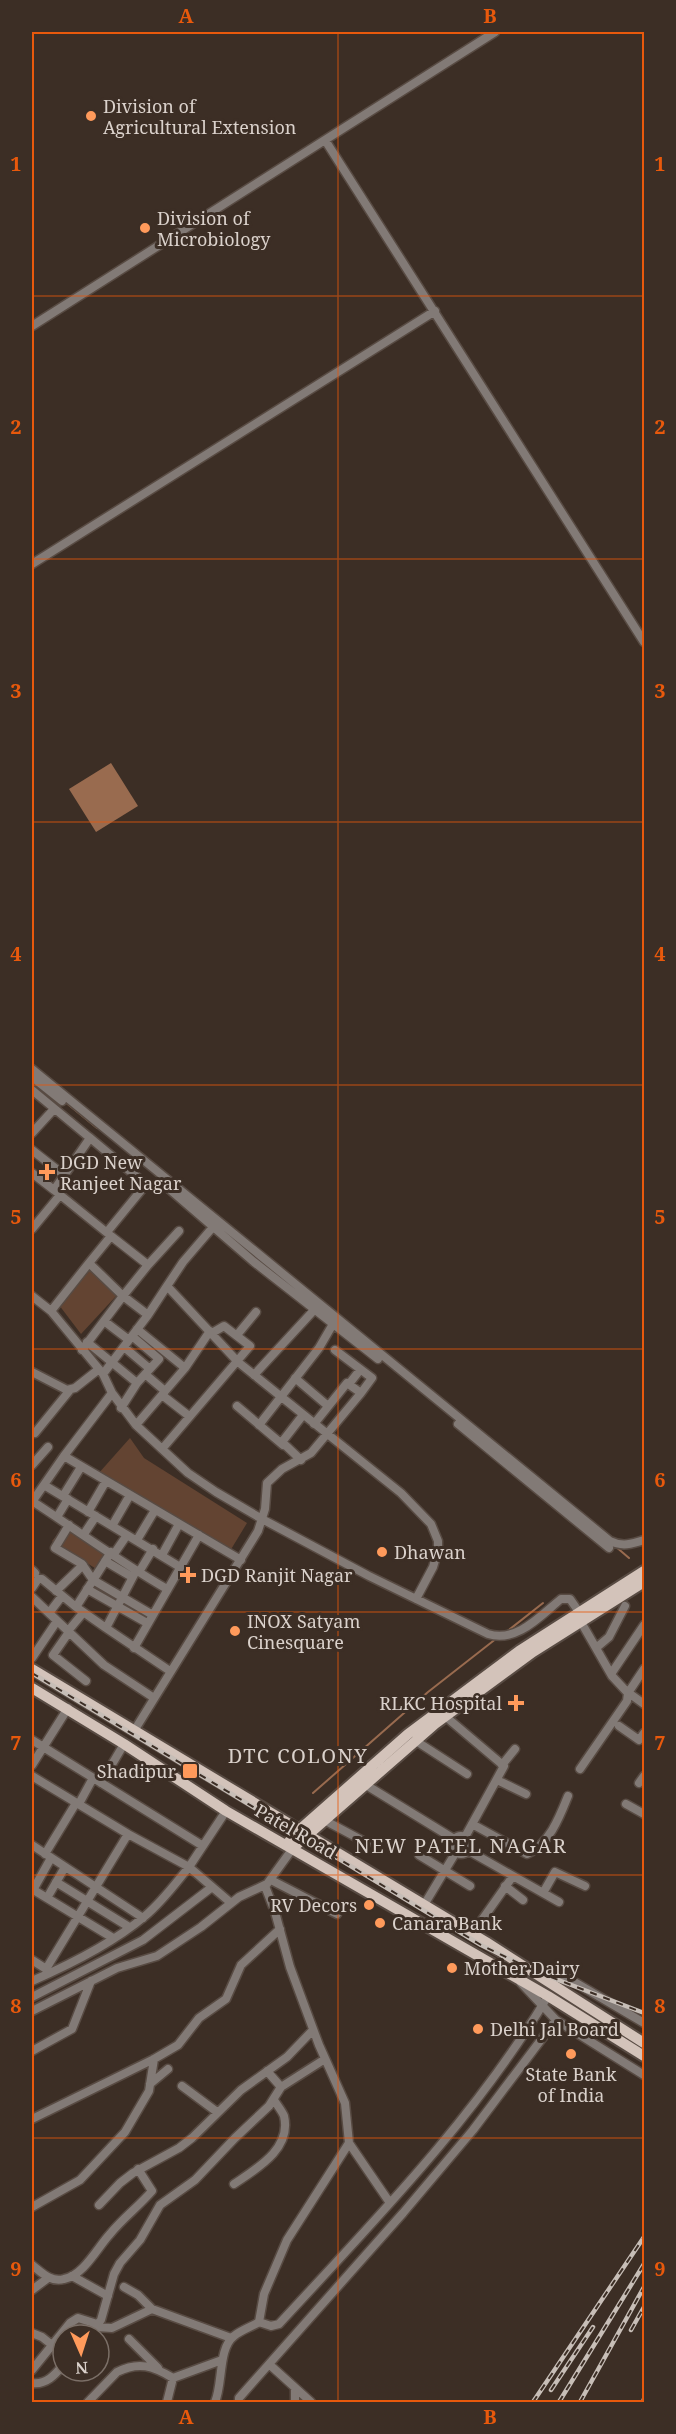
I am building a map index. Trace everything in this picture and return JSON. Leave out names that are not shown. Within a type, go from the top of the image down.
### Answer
[{"type":"main road","points":[[302,1833],[324,1820],[445,1716],[645,1571]]},
{"type":"main road","points":[[290,1846],[408,1734],[519,1651],[645,1582]]},
{"type":"main road","name":"Patel Road","points":[[32,1669],[472,1934],[636,2042]]},
{"type":"main road","name":"Patel Road","points":[[32,1688],[68,1708],[226,1810],[516,1978],[545,2001],[636,2042]]},
{"type":"main road","points":[[636,2042],[645,2056]]},
{"type":"street","points":[[32,327],[495,32]]},
{"type":"street","points":[[326,140],[645,642]]},
{"type":"street","points":[[32,564],[435,311]]},
{"type":"street","points":[[32,1069],[610,1541],[617,1545],[626,1545],[645,1540]]},
{"type":"street","points":[[32,1077],[609,1548]]},
{"type":"street","points":[[32,1090],[144,1183],[143,1188],[89,1263],[51,1311]]},
{"type":"street","points":[[32,1133],[54,1108]]},
{"type":"street","points":[[32,1229],[57,1192],[64,1175],[90,1141],[89,1137]]},
{"type":"street","points":[[32,1150],[64,1175]]},
{"type":"street","points":[[32,1173],[148,1265]]},
{"type":"street","points":[[35,1432],[70,1390],[112,1362],[148,1315],[183,1262],[213,1227]]},
{"type":"street","points":[[85,1346],[148,1265],[179,1231]]},
{"type":"street","points":[[89,1263],[123,1296],[148,1315]]},
{"type":"street","points":[[167,1286],[237,1360],[401,1493],[430,1524],[436,1533],[438,1550],[433,1567],[416,1599]]},
{"type":"street","points":[[32,1296],[51,1311],[85,1346],[121,1408],[136,1425],[188,1473],[260,1522],[488,1634],[504,1637],[519,1631],[561,1599],[570,1599],[610,1674],[628,1693],[645,1704]]},
{"type":"street","points":[[254,1375],[315,1309]]},
{"type":"street","points":[[237,1335],[256,1312]]},
{"type":"street","points":[[104,1320],[159,1359],[137,1383],[121,1408]]},
{"type":"street","points":[[259,1425],[319,1348],[333,1324]]},
{"type":"street","points":[[136,1425],[185,1368],[211,1332],[224,1326],[250,1346],[162,1449]]},
{"type":"street","points":[[131,1338],[185,1368]]},
{"type":"street","points":[[131,1338],[147,1372],[164,1393],[189,1416]]},
{"type":"street","points":[[85,1346],[112,1362],[137,1383]]},
{"type":"street","points":[[132,1730],[260,1522],[266,1506],[267,1484],[282,1469],[301,1460],[327,1434],[372,1378],[335,1350]]},
{"type":"street","points":[[314,1424],[360,1370]]},
{"type":"street","points":[[32,1372],[60,1388],[70,1390]]},
{"type":"street","points":[[295,1378],[328,1406]]},
{"type":"street","points":[[349,1384],[361,1393]]},
{"type":"street","points":[[112,1393],[32,1501],[112,1553],[136,1574]]},
{"type":"street","points":[[237,1406],[301,1460]]},
{"type":"street","points":[[283,1444],[283,1439],[303,1415]]},
{"type":"street","points":[[32,1465],[48,1447]]},
{"type":"street","points":[[64,1456],[239,1559]]},
{"type":"street","points":[[57,1517],[81,1467]]},
{"type":"street","points":[[84,1534],[106,1481]]},
{"type":"street","points":[[44,1485],[180,1567]]},
{"type":"street","points":[[112,1526],[130,1496]]},
{"type":"street","points":[[137,1540],[155,1510]]},
{"type":"street","points":[[162,1555],[179,1524]]},
{"type":"street","points":[[69,1525],[55,1548],[82,1565],[93,1580],[122,1597],[149,1618]]},
{"type":"street","points":[[86,1682],[53,1655],[79,1610],[87,1589],[105,1561],[127,1534]]},
{"type":"street","points":[[134,1648],[149,1618],[199,1535]]},
{"type":"street","points":[[106,1628],[122,1597],[153,1549]]},
{"type":"street","points":[[132,1730],[167,1669],[239,1559]]},
{"type":"street","points":[[105,1561],[167,1589]]},
{"type":"street","points":[[49,1613],[59,1594],[82,1565]]},
{"type":"street","points":[[32,1588],[40,1578],[79,1610],[167,1669]]},
{"type":"street","points":[[87,1589],[117,1606],[149,1618]]},
{"type":"street","points":[[32,1597],[104,1665],[151,1696]]},
{"type":"street","points":[[596,1648],[609,1637],[625,1606]]},
{"type":"street","points":[[32,1658],[57,1621]]},
{"type":"street","points":[[610,1674],[645,1625]]},
{"type":"street","points":[[580,1769],[627,1701],[628,1693],[645,1669]]},
{"type":"street","points":[[32,1765],[68,1708]]},
{"type":"street","points":[[445,1716],[504,1769],[465,1837]]},
{"type":"street","points":[[619,1726],[639,1740],[645,1733]]},
{"type":"street","points":[[32,1740],[203,1846]]},
{"type":"street","points":[[416,1741],[467,1774]]},
{"type":"street","points":[[101,1784],[124,1744]]},
{"type":"street","points":[[502,1765],[515,1749]]},
{"type":"street","points":[[32,1776],[189,1868],[231,1903]]},
{"type":"street","points":[[93,1778],[48,1856],[45,1869],[32,1890],[113,1938]]},
{"type":"street","points":[[497,1780],[526,1794]]},
{"type":"street","points":[[366,1785],[454,1839]]},
{"type":"street","points":[[472,1824],[527,1854],[536,1850],[557,1823],[568,1796]]},
{"type":"street","points":[[626,1804],[645,1814]]},
{"type":"street","points":[[32,1981],[49,1971],[64,1968],[143,1918],[161,1902],[189,1868],[226,1810]]},
{"type":"street","points":[[324,1820],[367,1843]]},
{"type":"street","points":[[49,1971],[77,1916],[128,1834]]},
{"type":"street","points":[[459,1836],[465,1837],[470,1843],[469,1851],[464,1854],[456,1852],[452,1847],[454,1839],[459,1836]]},
{"type":"street","points":[[32,1845],[143,1918]]},
{"type":"street","points":[[32,2011],[117,1968],[157,1956],[201,1927],[231,1903],[268,1883],[290,1846]]},
{"type":"street","points":[[469,1851],[559,1902]]},
{"type":"street","points":[[424,1905],[456,1852]]},
{"type":"street","points":[[419,1856],[470,1886]]},
{"type":"street","points":[[47,1898],[65,1867]]},
{"type":"street","points":[[45,1869],[56,1882]]},
{"type":"street","points":[[543,1893],[555,1872],[585,1886]]},
{"type":"street","points":[[472,1934],[513,1876]]},
{"type":"street","points":[[40,1878],[56,1882],[129,1927]]},
{"type":"street","points":[[268,1883],[337,1914]]},
{"type":"street","points":[[268,1883],[290,1967],[313,2030],[345,2103],[350,2143],[390,2203]]},
{"type":"street","points":[[505,1886],[523,1900]]},
{"type":"street","points":[[32,1997],[143,1940],[212,1887]]},
{"type":"street","points":[[100,1929],[109,1915]]},
{"type":"street","points":[[32,2119],[178,2045],[199,2018],[226,1999],[241,1965],[280,1929]]},
{"type":"street","points":[[96,1947],[105,1961]]},
{"type":"street","points":[[32,1960],[49,1971]]},
{"type":"street","points":[[520,1964],[571,1980],[645,2023]]},
{"type":"street","points":[[32,2051],[72,2029],[91,1981]]},
{"type":"street","points":[[215,2403],[221,2387],[222,2360],[231,2338],[259,2322],[271,2326],[279,2324],[390,2203],[467,2114],[545,2001],[556,2020],[645,2075]]},
{"type":"street","points":[[239,2403],[239,2398],[426,2187],[556,2020]]},
{"type":"street","points":[[99,2205],[120,2183],[138,2169],[184,2144],[241,2090],[287,2057],[313,2030]]},
{"type":"street","points":[[32,2207],[77,2183],[125,2132],[149,2091],[154,2059]]},
{"type":"street","points":[[99,2323],[114,2274],[120,2263],[140,2240],[160,2205],[195,2181],[274,2100],[281,2087],[325,2059]]},
{"type":"street","points":[[150,2084],[168,2069]]},
{"type":"street","points":[[267,2072],[281,2087]]},
{"type":"street","points":[[182,2086],[218,2112]]},
{"type":"street","points":[[234,2184],[271,2156],[282,2138],[284,2116],[274,2100]]},
{"type":"street","points":[[259,2322],[264,2294],[287,2240],[350,2143]]},
{"type":"street","points":[[32,2265],[48,2278],[64,2280],[72,2276],[152,2192],[138,2169]]},
{"type":"street","points":[[72,2276],[108,2296]]},
{"type":"street","points":[[32,2290],[48,2278]]},
{"type":"street","points":[[124,2287],[138,2295],[152,2309],[188,2320],[231,2338]]},
{"type":"street","points":[[111,2328],[152,2309]]},
{"type":"street","points":[[71,2323],[78,2318],[94,2323]]},
{"type":"street","points":[[32,2333],[51,2344]]},
{"type":"street","points":[[129,2339],[160,2370]]},
{"type":"street","points":[[32,2370],[51,2346]]},
{"type":"street","points":[[173,2378],[222,2360]]},
{"type":"street","points":[[270,2365],[311,2403]]},
{"type":"street","points":[[88,2403],[119,2371],[148,2366],[173,2378]]},
{"type":"street","points":[[32,2382],[39,2384],[51,2377]]},
{"type":"street","points":[[167,2403],[173,2378]]},
{"type":"street","points":[[295,2388],[295,2403]]},
{"type":"shaded area","points":[[111,763],[138,806],[96,832],[69,789]]},
{"type":"shaded area","points":[[91,1269],[118,1294],[81,1334],[59,1305]]},
{"type":"shaded area","points":[[130,1438],[144,1458],[247,1523],[230,1551],[98,1474]]},
{"type":"shaded area","points":[[65,1526],[110,1551],[98,1570],[52,1541]]},
{"type":"waterway","points":[[64,1101],[97,1128]]},
{"type":"waterway","points":[[615,1546],[629,1558]]},
{"type":"waterway","points":[[505,1633],[543,1603]]},
{"type":"waterway","points":[[313,1793],[428,1692],[497,1638]]},
{"type":"railway","points":[[32,1673],[481,1945],[535,1971],[644,2013]]},
{"type":"railway","points":[[533,2402],[644,2237]]},
{"type":"railway","points":[[559,2402],[644,2264]]},
{"type":"railway","points":[[580,2402],[644,2287]]},
{"type":"railway","points":[[631,2330],[644,2307]]},
{"type":"railway","points":[[551,2390],[593,2327]]},
{"type":"place","name":"Division of Agricultural Extension","points":[[91,116]]},
{"type":"place","name":"Division of Microbiology","points":[[145,228]]},
{"type":"place","name":"DGD New Ranjeet Nagar","points":[[47,1172]]},
{"type":"place","name":"Dhawan","points":[[382,1552]]},
{"type":"place","name":"DGD Ranjit Nagar","points":[[188,1575]]},
{"type":"place","name":"INOX Satyam Cinesquare","points":[[235,1631]]},
{"type":"place","name":"RLKC Hospital","points":[[516,1703]]},
{"type":"place","name":"Shadipur","points":[[190,1771]]},
{"type":"place","name":"RV Decors","points":[[369,1905]]},
{"type":"place","name":"Canara Bank","points":[[380,1923]]},
{"type":"place","name":"Mother Dairy","points":[[452,1968]]},
{"type":"place","name":"Delhi Jal Board","points":[[478,2029]]},
{"type":"place","name":"State Bank of India","points":[[571,2054]]},
{"type":"district","name":"DTC COLONY","points":[[298,1755]]},
{"type":"district","name":"NEW PATEL NAGAR","points":[[461,1845]]}]
